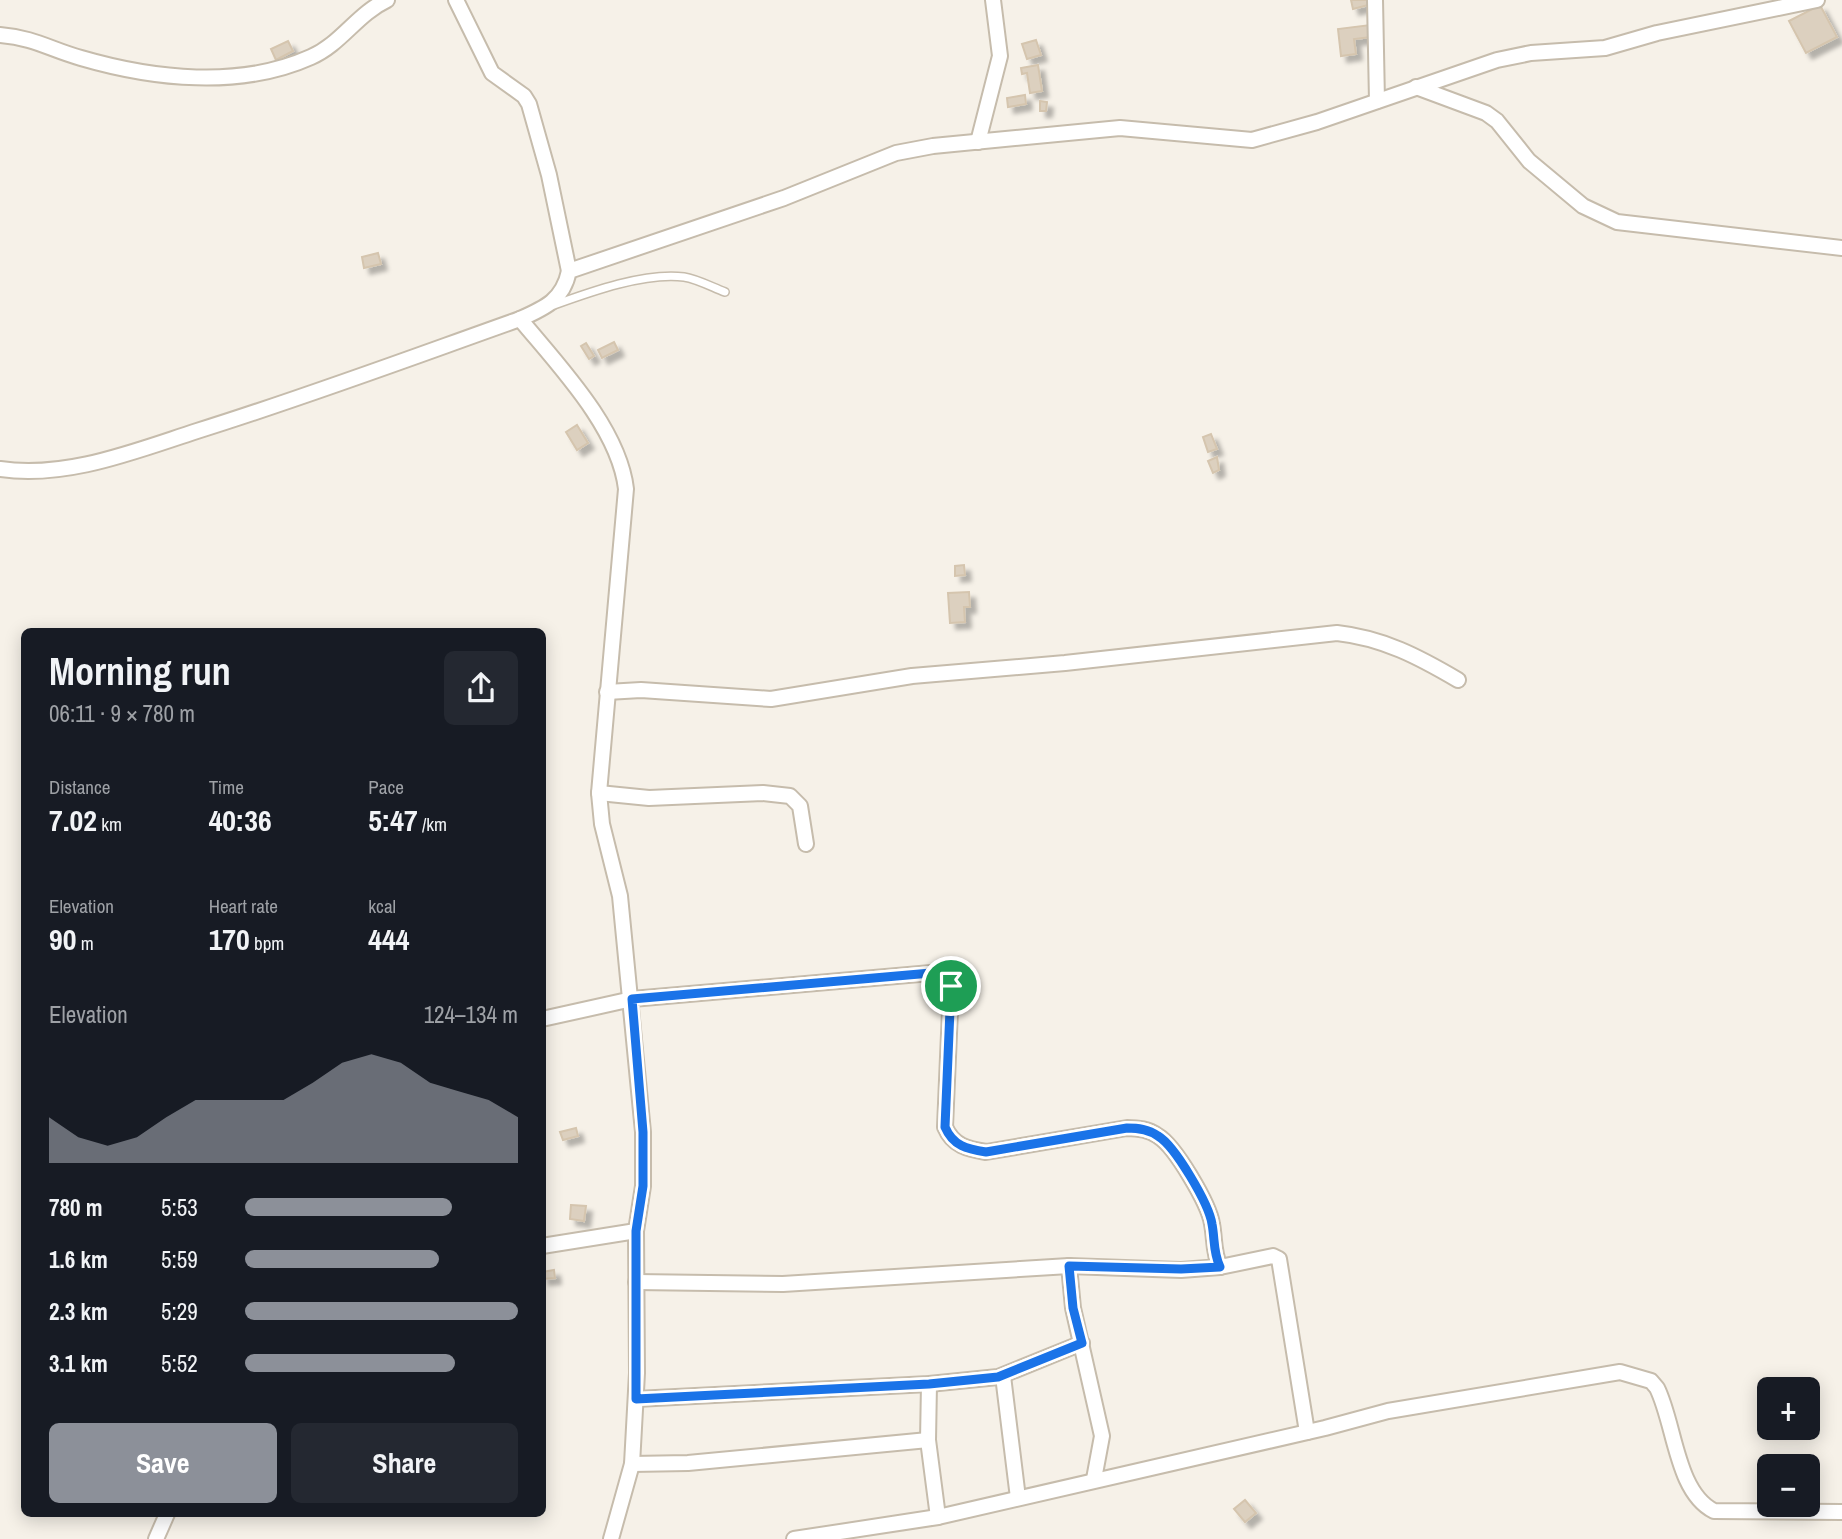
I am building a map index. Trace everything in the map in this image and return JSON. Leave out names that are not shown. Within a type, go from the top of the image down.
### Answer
[{"type":"street","points":[[0,36],[29,38],[66,54],[133,71],[189,79],[214,78],[310,58],[327,50],[369,8],[387,0]]},
{"type":"street","points":[[0,469],[21,472],[114,457],[263,410],[548,307],[562,291],[569,271],[549,175],[529,104],[524,96],[492,73],[456,0]]},
{"type":"street","points":[[978,142],[1000,55],[993,0]]},
{"type":"street","points":[[1376,0],[1377,101]]},
{"type":"street","points":[[569,271],[784,198],[857,166],[896,153],[933,146],[1120,128],[1252,139],[1317,122],[1497,60],[1531,53],[1605,48],[1657,33],[1817,0]]},
{"type":"street","points":[[1416,87],[1486,113],[1497,121],[1529,161],[1583,206],[1617,222],[1842,248]]},
{"type":"street","points":[[520,319],[569,378],[594,414],[618,458],[625,478],[599,793],[602,824],[620,896],[632,999],[643,1132],[643,1186],[636,1231],[636,1399],[632,1464],[611,1539]]},
{"type":"street","points":[[607,692],[641,690],[771,699],[912,676],[1093,661],[1337,632],[1366,636],[1398,647],[1458,680]]},
{"type":"street","points":[[599,793],[649,798],[763,793],[790,796],[800,806],[806,844]]},
{"type":"street","points":[[546,1018],[632,999],[931,973],[941,976],[951,986],[945,1127],[952,1139],[968,1149],[986,1152],[1127,1128],[1149,1131],[1168,1143],[1207,1209],[1212,1225],[1213,1249],[1220,1267]]},
{"type":"street","points":[[546,1245],[636,1231]]},
{"type":"street","points":[[636,1282],[783,1284],[1069,1266],[1181,1269],[1220,1267],[1269,1256],[1279,1259],[1307,1432]]},
{"type":"street","points":[[1069,1266],[1073,1308],[1101,1436],[1094,1479]]},
{"type":"street","points":[[636,1399],[929,1384],[1003,1376],[1082,1343]]},
{"type":"street","points":[[804,1538],[938,1517],[1388,1411],[1620,1372],[1651,1381],[1657,1388],[1691,1491],[1703,1506],[1714,1511],[1842,1512]]},
{"type":"street","points":[[1003,1376],[1018,1499]]},
{"type":"street","points":[[929,1384],[928,1440],[938,1517]]},
{"type":"street","points":[[632,1464],[697,1462],[928,1440]]},
{"type":"street","points":[[156,1539],[166,1517]]},
{"type":"lane","points":[[548,307],[618,285],[663,277],[683,277],[725,292]]},
{"type":"building","points":[[1351,0],[1371,0],[1372,4],[1353,9]]},
{"type":"building","points":[[1820,5],[1837,37],[1806,53],[1789,21]]},
{"type":"building","points":[[1370,25],[1371,37],[1354,39],[1356,54],[1341,56],[1338,29]]},
{"type":"building","points":[[1036,40],[1041,55],[1027,59],[1022,44]]},
{"type":"building","points":[[288,41],[293,51],[276,60],[271,49]]},
{"type":"building","points":[[1038,65],[1042,91],[1030,93],[1027,73],[1022,74],[1021,68]]},
{"type":"building","points":[[1025,95],[1026,104],[1008,107],[1007,98]]},
{"type":"building","points":[[1040,101],[1047,102],[1046,111],[1040,111]]},
{"type":"building","points":[[378,253],[381,264],[364,268],[362,257]]},
{"type":"building","points":[[614,342],[618,350],[602,358],[598,350]]},
{"type":"building","points":[[586,343],[594,356],[589,359],[581,346]]},
{"type":"building","points":[[577,425],[588,443],[577,450],[566,432]]},
{"type":"building","points":[[1211,434],[1217,449],[1208,452],[1203,437]]},
{"type":"building","points":[[1217,457],[1219,470],[1213,473],[1208,461]]},
{"type":"building","points":[[964,565],[965,575],[955,576],[955,566]]},
{"type":"building","points":[[969,592],[970,607],[964,607],[965,622],[950,623],[948,593]]},
{"type":"building","points":[[576,1128],[578,1136],[563,1140],[560,1132]]},
{"type":"building","points":[[571,1205],[586,1206],[584,1221],[570,1219]]},
{"type":"building","points":[[554,1270],[555,1278],[546,1279],[546,1271]]},
{"type":"building","points":[[1245,1500],[1256,1513],[1245,1522],[1234,1509]]},
{"type":"route","points":[[931,973],[941,976],[951,986],[945,1127],[952,1139],[968,1149],[986,1152],[1127,1128],[1138,1128],[1160,1136],[1174,1152],[1207,1209],[1212,1225],[1213,1249],[1220,1267],[1181,1269],[1069,1266],[1073,1308],[1082,1343],[1003,1376],[929,1384],[636,1399],[636,1231],[643,1186],[643,1132],[635,1063],[632,999],[931,973]]}]
